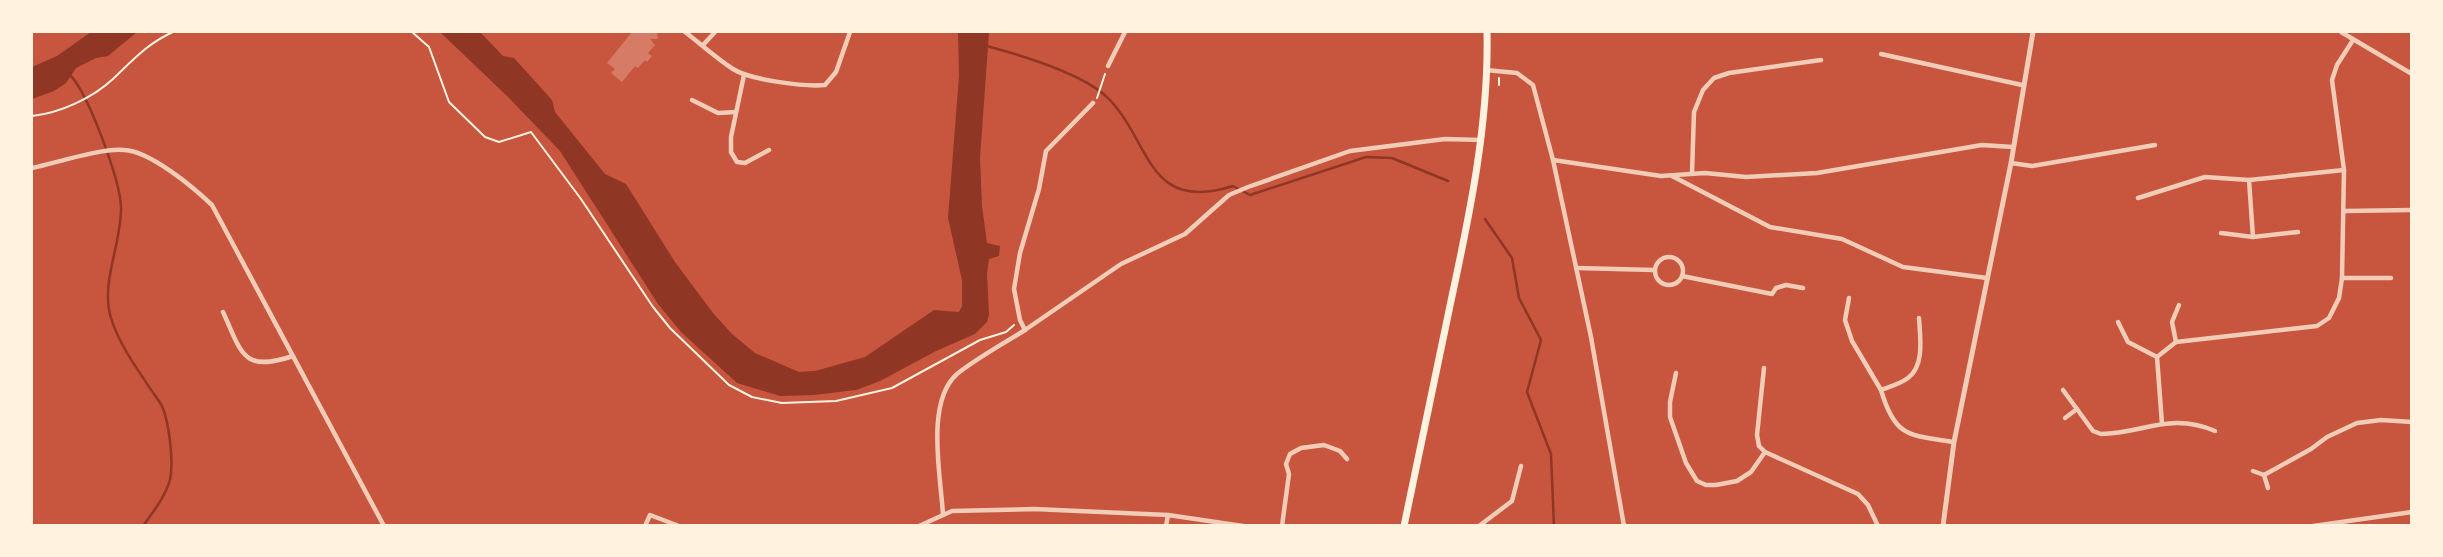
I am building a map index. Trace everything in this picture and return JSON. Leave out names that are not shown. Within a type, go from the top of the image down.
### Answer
[{"type":"highway","points":[[1404,526],[1468,219],[1480,140],[1487,32]]},
{"type":"street","points":[[685,32],[744,75],[810,86],[825,85],[836,72],[850,32]]},
{"type":"street","points":[[704,45],[715,32]]},
{"type":"street","points":[[1108,66],[1125,32]]},
{"type":"street","points":[[1943,526],[1954,442],[2011,163],[2033,32]]},
{"type":"street","points":[[2341,32],[2409,71]]},
{"type":"street","points":[[2157,357],[2175,342],[2317,326],[2329,318],[2339,298],[2342,278],[2345,211],[2344,170],[2332,80],[2337,65],[2353,40]]},
{"type":"street","points":[[1881,54],[2022,85]]},
{"type":"street","points":[[1692,173],[1694,112],[1703,90],[1714,78],[1729,73],[1821,60]]},
{"type":"street","points":[[1486,70],[1517,73],[1534,85],[1591,337],[1624,526]]},
{"type":"street","points":[[744,75],[731,137],[731,152],[737,162],[745,163],[769,150]]},
{"type":"street","points":[[692,100],[718,113],[736,112]]},
{"type":"street","points":[[1025,330],[1020,320],[1014,289],[1020,253],[1039,189],[1046,151],[1095,101]]},
{"type":"street","points":[[943,515],[937,426],[940,399],[955,376],[1121,264],[1185,234],[1229,195],[1350,151],[1445,139],[1480,140]]},
{"type":"street","points":[[1553,160],[1603,169],[1671,175],[1692,173],[1746,177],[1817,173],[1982,145],[2013,147]]},
{"type":"street","points":[[2011,163],[2032,166],[2155,145]]},
{"type":"street","points":[[32,168],[125,149],[164,168],[192,186],[212,205],[384,526]]},
{"type":"street","points":[[2138,198],[2205,177],[2249,180],[2344,170]]},
{"type":"street","points":[[1671,175],[1770,227],[1842,239],[1903,267],[1987,278]]},
{"type":"street","points":[[2249,180],[2253,237]]},
{"type":"street","points":[[2345,211],[2412,211]]},
{"type":"street","points":[[2221,233],[2253,237],[2298,232]]},
{"type":"street","points":[[1668,256],[1681,262],[1682,276],[1674,284],[1668,285],[1658,281],[1654,270],[1661,258],[1668,256]]},
{"type":"street","points":[[1576,268],[1654,270]]},
{"type":"street","points":[[1682,276],[1772,294],[1776,288],[1786,285],[1803,288]]},
{"type":"street","points":[[2342,278],[2391,278]]},
{"type":"street","points":[[1849,298],[1845,320],[1852,341],[1881,390],[1886,410],[1897,426],[1920,436],[1954,442]]},
{"type":"street","points":[[2175,342],[2172,322],[2179,305]]},
{"type":"street","points":[[223,312],[247,359],[267,363],[293,356]]},
{"type":"street","points":[[1881,390],[1908,378],[1914,371],[1920,352],[1919,318]]},
{"type":"street","points":[[2118,322],[2128,342],[2157,357]]},
{"type":"street","points":[[2157,357],[2162,424]]},
{"type":"street","points":[[1764,368],[1757,435],[1759,446],[1765,452],[1858,494],[1868,505],[1878,526]]},
{"type":"street","points":[[1676,373],[1670,417],[1686,463],[1698,481],[1706,485],[1716,485],[1737,481],[1751,471],[1765,452]]},
{"type":"street","points":[[2063,390],[2093,431],[2101,434],[2162,424],[2196,423],[2215,431]]},
{"type":"street","points":[[2065,418],[2077,409]]},
{"type":"street","points":[[2253,471],[2264,475],[2327,437],[2357,423],[2381,420],[2412,422]]},
{"type":"street","points":[[1282,526],[1289,477],[1286,464],[1290,454],[1301,448],[1324,444],[1348,458]]},
{"type":"street","points":[[1479,526],[1512,501],[1521,466]]},
{"type":"street","points":[[2264,475],[2268,488]]},
{"type":"street","points":[[919,526],[943,515],[963,510],[1034,509],[1168,515],[1244,526]]},
{"type":"street","points":[[2313,526],[2412,512]]},
{"type":"street","points":[[645,526],[650,515],[679,526]]},
{"type":"street","points":[[1166,526],[1168,515]]},
{"type":"path","points":[[32,116],[52,113],[92,94],[112,80],[150,43],[173,32]]},
{"type":"path","points":[[412,32],[429,47],[449,102],[485,137],[499,142],[531,132],[670,328],[729,385],[752,397],[782,403],[836,401],[892,388],[980,340],[1006,332],[1020,320]]},
{"type":"path","points":[[1095,101],[1108,66]]},
{"type":"shaded area","points":[[91,32],[137,32],[108,56],[96,58],[76,68],[66,83],[54,91],[32,99],[32,67],[57,56]]},
{"type":"shaded area","points":[[440,32],[480,32],[503,56],[514,58],[552,100],[555,112],[605,174],[626,184],[675,262],[732,334],[755,353],[799,372],[815,371],[865,357],[934,310],[959,312],[962,306],[962,280],[948,218],[959,76],[958,32],[989,32],[980,158],[982,206],[987,243],[1000,246],[999,256],[989,259],[987,322],[975,334],[856,390],[780,396],[737,383],[681,332],[658,304],[560,151]]},
{"type":"building","points":[[632,32],[657,32],[658,39],[650,39],[655,45],[648,53],[652,56],[647,62],[645,60],[638,68],[635,66],[622,82],[611,73],[615,69],[607,63]]},
{"type":"waterway","points":[[987,46],[1052,67],[1099,90],[1123,117],[1155,170],[1167,182],[1183,190],[1205,192],[1233,186],[1250,195],[1366,157],[1392,158],[1448,181]]},
{"type":"waterway","points":[[69,74],[94,117],[119,194],[120,221],[108,291],[111,318],[125,350],[162,406],[169,432],[170,480],[162,498],[143,526]]},
{"type":"waterway","points":[[1485,219],[1512,258],[1519,298],[1541,340],[1527,392],[1551,454],[1554,526]]}]
